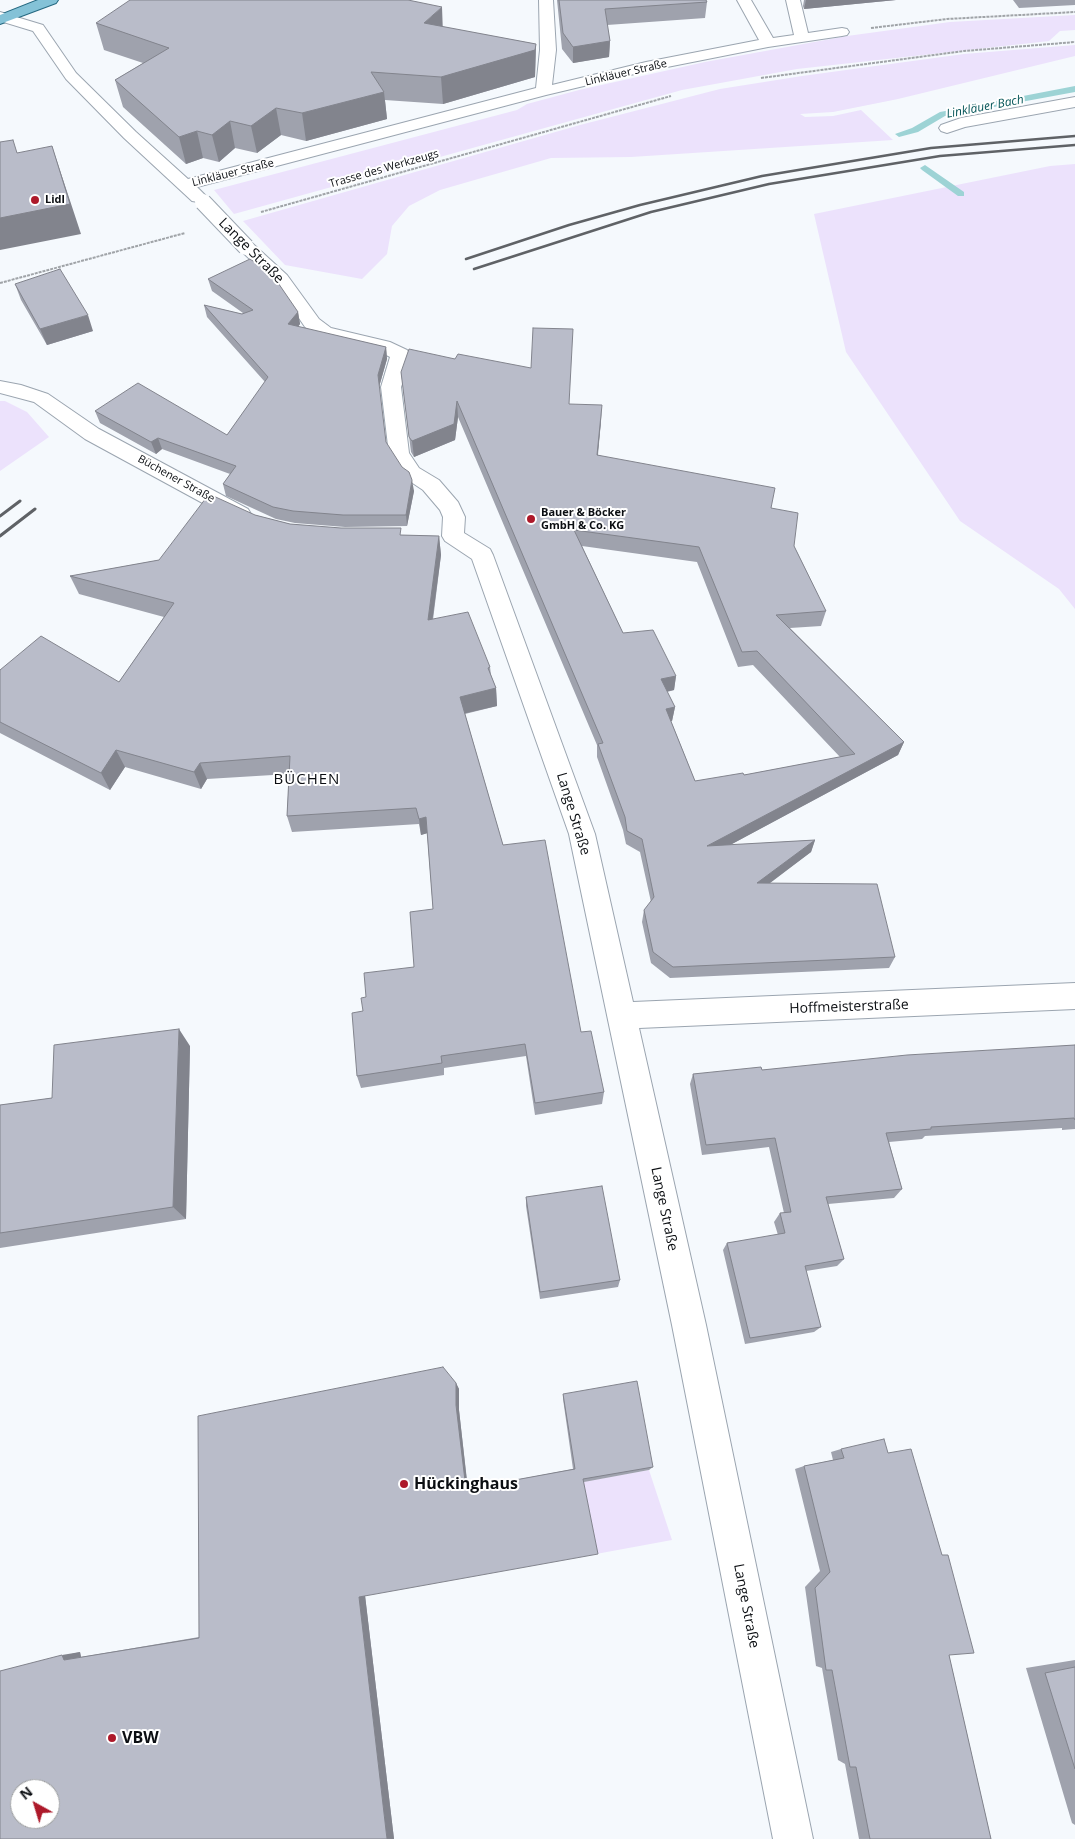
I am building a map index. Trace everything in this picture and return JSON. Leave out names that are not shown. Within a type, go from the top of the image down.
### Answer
[{"type":"main road","points":[[2,18],[51,0]]},
{"type":"street","points":[[544,91],[548,50],[546,0]]},
{"type":"street","points":[[744,0],[768,43]]},
{"type":"street","points":[[793,0],[802,38]]},
{"type":"street","name":"Lange Straße","points":[[2,18],[38,28],[71,76],[281,279],[312,323],[324,332],[383,346],[400,354],[392,387],[392,405],[399,454],[412,473],[431,485],[450,506],[454,517],[444,536],[482,554],[582,834],[689,1325],[793,1839]]},
{"type":"street","name":"Linkläuer Straße","points":[[185,185],[544,91],[646,67],[768,43],[842,32]]},
{"type":"street","points":[[947,128],[961,123],[1075,102]]},
{"type":"street","name":"Büchener Straße","points":[[0,387],[14,389],[41,398],[92,434],[262,524]]},
{"type":"street","name":"Hoffmeisterstraße","points":[[622,1016],[1075,996]]},
{"type":"path","points":[[842,32],[947,19],[1075,12]]},
{"type":"path","points":[[758,79],[964,51],[1075,42]]},
{"type":"path","name":"Trasse des Werkzeugs","points":[[257,213],[677,95]]},
{"type":"path","points":[[0,283],[193,230]]},
{"type":"shaded area","points":[[1075,15],[1075,30],[1060,31],[1049,41],[797,69],[682,90],[234,214],[214,190],[517,110],[527,104],[579,90],[705,62],[847,36],[950,22]]},
{"type":"shaded area","points":[[1075,45],[1075,56],[898,99],[833,112],[800,114],[805,117],[833,116],[861,110],[893,140],[631,157],[551,158],[440,190],[409,206],[392,226],[387,254],[362,279],[285,265],[243,221],[580,125],[720,89],[964,54]]},
{"type":"shaded area","points":[[1075,164],[1075,609],[1059,589],[960,521],[846,352],[814,214],[1050,166]]},
{"type":"shaded area","points":[[0,401],[5,401],[27,412],[49,437],[0,471]]},
{"type":"shaded area","points":[[649,1470],[672,1540],[596,1554],[576,1483]]},
{"type":"building","points":[[130,0],[408,0],[442,7],[424,23],[536,44],[535,50],[441,77],[371,72],[384,92],[302,113],[276,108],[251,126],[230,121],[212,135],[197,131],[179,137],[115,80],[169,48],[96,23]]},
{"type":"building","points":[[559,0],[706,0],[707,2],[605,9],[610,41],[573,47],[563,33]]},
{"type":"building","points":[[13,140],[17,153],[52,146],[70,204],[0,218],[0,142]]},
{"type":"building","points":[[250,259],[272,274],[298,312],[288,324],[386,347],[378,375],[386,442],[402,467],[409,472],[412,480],[406,515],[343,515],[293,511],[273,507],[223,484],[236,466],[158,438],[151,442],[95,411],[138,383],[227,435],[268,377],[204,305],[242,314],[253,310],[208,279]]},
{"type":"building","points":[[60,269],[88,315],[40,329],[15,284]]},
{"type":"building","points":[[533,328],[573,329],[569,404],[602,405],[597,455],[775,488],[771,508],[798,513],[794,546],[826,611],[776,615],[904,742],[707,846],[815,840],[757,883],[877,884],[895,957],[673,967],[653,952],[644,910],[654,897],[642,839],[627,831],[625,817],[598,744],[603,743],[457,401],[454,424],[412,441],[409,437],[401,372],[409,349],[455,359],[458,354],[531,368]],"holes":[[[574,530],[699,547],[742,652],[757,651],[855,754],[744,775],[743,773],[695,781],[666,709],[675,707],[661,679],[676,676],[653,630],[623,633]]]},
{"type":"building","points":[[209,494],[255,515],[290,524],[341,528],[401,528],[400,535],[439,536],[428,620],[468,612],[490,667],[488,668],[496,688],[460,697],[503,845],[545,840],[581,1032],[591,1031],[604,1092],[535,1103],[525,1044],[441,1056],[442,1063],[357,1076],[352,1013],[363,1011],[361,998],[366,997],[364,973],[414,967],[410,912],[433,909],[426,817],[419,819],[416,808],[287,816],[290,756],[200,763],[194,772],[116,750],[101,773],[0,722],[0,670],[41,636],[119,682],[174,603],[70,576],[159,560]]},
{"type":"building","points":[[179,1029],[173,1207],[0,1233],[0,1105],[52,1098],[54,1045]]},
{"type":"building","points":[[1075,1045],[1075,1120],[1074,1118],[931,1127],[931,1129],[886,1133],[902,1189],[826,1197],[844,1259],[805,1266],[821,1327],[750,1338],[727,1243],[785,1233],[780,1213],[791,1212],[775,1138],[706,1145],[693,1074],[761,1067],[762,1070],[907,1055]]},
{"type":"building","points":[[602,1186],[620,1280],[540,1292],[526,1197]]},
{"type":"building","points":[[443,1367],[456,1383],[456,1405],[466,1489],[575,1469],[563,1394],[637,1381],[653,1467],[583,1479],[598,1554],[359,1597],[387,1839],[0,1839],[0,1671],[62,1655],[64,1660],[199,1638],[198,1416]]},
{"type":"building","points":[[884,1439],[888,1453],[911,1449],[942,1555],[948,1555],[974,1653],[949,1655],[991,1839],[870,1839],[856,1767],[850,1767],[832,1670],[826,1670],[815,1588],[830,1572],[804,1466],[844,1458],[841,1449]]},
{"type":"building","points":[[1075,1667],[1075,1769],[1045,1673]]},
{"type":"waterway","name":"Linkläuer Bach","points":[[899,134],[915,130],[943,114],[1075,89]]},
{"type":"waterway","name":"Linkläuer Bach","points":[[925,168],[961,194]]},
{"type":"railway","points":[[466,259],[569,225],[640,205],[762,176],[931,148],[1075,136]]},
{"type":"railway","points":[[474,269],[651,212],[769,184],[940,156],[1075,145]]},
{"type":"railway","points":[[0,516],[20,501]]},
{"type":"railway","points":[[0,536],[35,509]]},
{"type":"place","name":"Lidl","points":[[35,200]]},
{"type":"place","name":"Bauer & Böcker GmbH & Co. KG","points":[[531,519]]},
{"type":"place","name":"Hückinghaus","points":[[404,1484]]},
{"type":"place","name":"VBW","points":[[112,1738]]},
{"type":"district","name":"BÜCHEN","points":[[307,780]]}]
